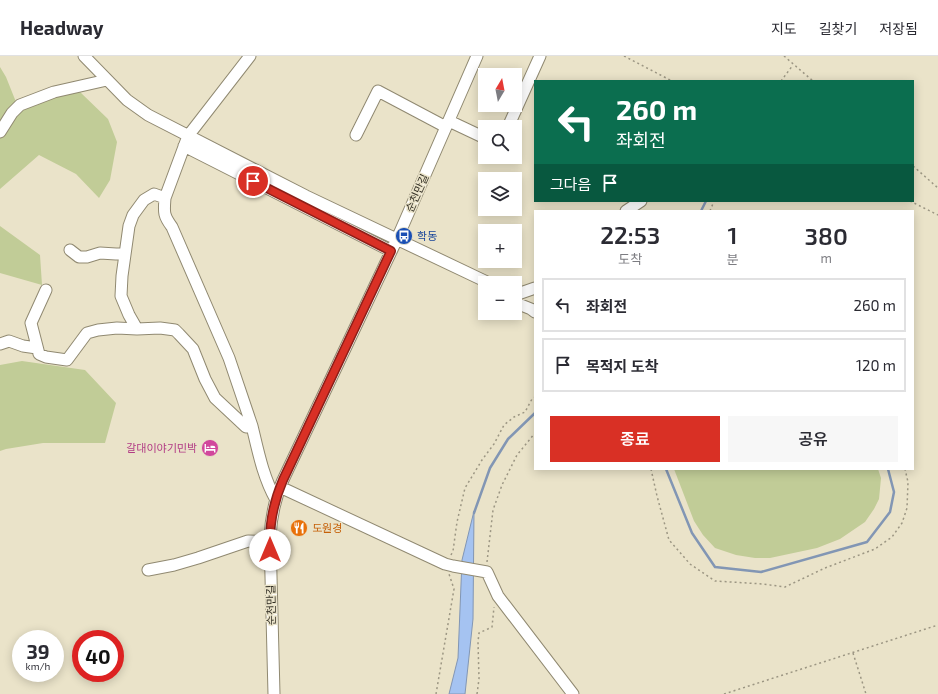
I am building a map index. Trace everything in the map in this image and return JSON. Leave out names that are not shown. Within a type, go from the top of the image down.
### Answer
[{"type":"street","points":[[84,56],[127,100],[186,141],[391,251]]},
{"type":"street","points":[[250,56],[186,141],[165,198],[164,209],[166,219],[172,227],[229,358],[252,426],[266,480],[276,500]]},
{"type":"street","name":"순천만길","points":[[274,694],[270,542],[271,522],[280,487],[397,239],[477,56]]},
{"type":"street","points":[[511,120],[540,56]]},
{"type":"street","points":[[0,132],[12,112],[20,105],[54,92],[107,80]]},
{"type":"street","points":[[356,135],[378,91],[448,124],[478,135]]},
{"type":"street","points":[[186,141],[478,278]]},
{"type":"street","points":[[137,330],[122,296],[122,276],[129,226],[136,210],[144,200],[154,194],[165,198]]},
{"type":"street","points":[[628,210],[640,202]]},
{"type":"street","points":[[70,250],[79,257],[87,257],[100,253],[125,254]]},
{"type":"street","points":[[522,292],[534,288]]},
{"type":"street","points":[[46,290],[31,324],[39,354],[46,357],[67,360],[86,333],[98,330],[117,328],[137,330],[160,328],[175,330],[194,349],[205,379],[215,398],[246,427],[252,426]]},
{"type":"street","points":[[522,305],[534,311]]},
{"type":"street","points":[[0,344],[9,341],[23,346],[37,348]]},
{"type":"street","points":[[280,487],[449,565],[483,571],[498,596],[573,694]]},
{"type":"street","points":[[148,570],[174,565],[248,541],[270,542]]},
{"type":"path","points":[[624,56],[670,80]]},
{"type":"path","points":[[784,56],[812,80]]},
{"type":"path","points":[[782,80],[794,64]]},
{"type":"path","points":[[914,167],[938,188]]},
{"type":"path","points":[[912,202],[938,215]]},
{"type":"path","points":[[436,694],[454,589],[449,565],[465,488],[482,460],[494,444],[504,425],[514,416],[525,412],[534,398]]},
{"type":"path","points":[[483,571],[487,562],[493,510],[502,485],[517,455],[534,434]]},
{"type":"path","points":[[651,470],[669,540],[690,564],[715,582],[785,586],[825,568],[875,549],[892,536],[902,523],[907,508],[908,482],[905,470]]},
{"type":"path","points":[[477,694],[479,679],[479,633],[492,627],[494,602],[498,596]]},
{"type":"path","points":[[724,694],[938,625]]},
{"type":"path","points":[[853,653],[866,694]]},
{"type":"green space","points":[[0,67],[6,77],[16,102],[80,92],[108,119],[117,142],[110,180],[99,198],[76,174],[39,155],[0,189]]},
{"type":"green space","points":[[0,226],[40,255],[42,285],[0,273]]},
{"type":"green space","points":[[22,361],[85,370],[116,403],[105,443],[43,443],[0,451],[0,365]]},
{"type":"green space","points":[[674,470],[878,470],[881,478],[879,499],[865,522],[840,539],[817,548],[770,558],[755,558],[736,555],[715,548],[703,535],[694,521]]},
{"type":"water","points":[[474,511],[473,619],[465,694],[449,694],[458,658],[462,560]]},
{"type":"waterway","points":[[702,210],[706,202]]},
{"type":"waterway","points":[[474,513],[490,468],[508,439],[534,414]]},
{"type":"waterway","points":[[666,470],[692,533],[715,567],[761,572],[867,542],[890,512],[894,492],[888,470]]},
{"type":"place","name":"학동","points":[[404,236]]},
{"type":"place","name":"갈대이야기민박","points":[[210,448]]},
{"type":"place","name":"도원경","points":[[299,528]]},
{"type":"route","points":[[253,181],[391,251],[283,480],[272,516],[270,528],[270,550]]}]
